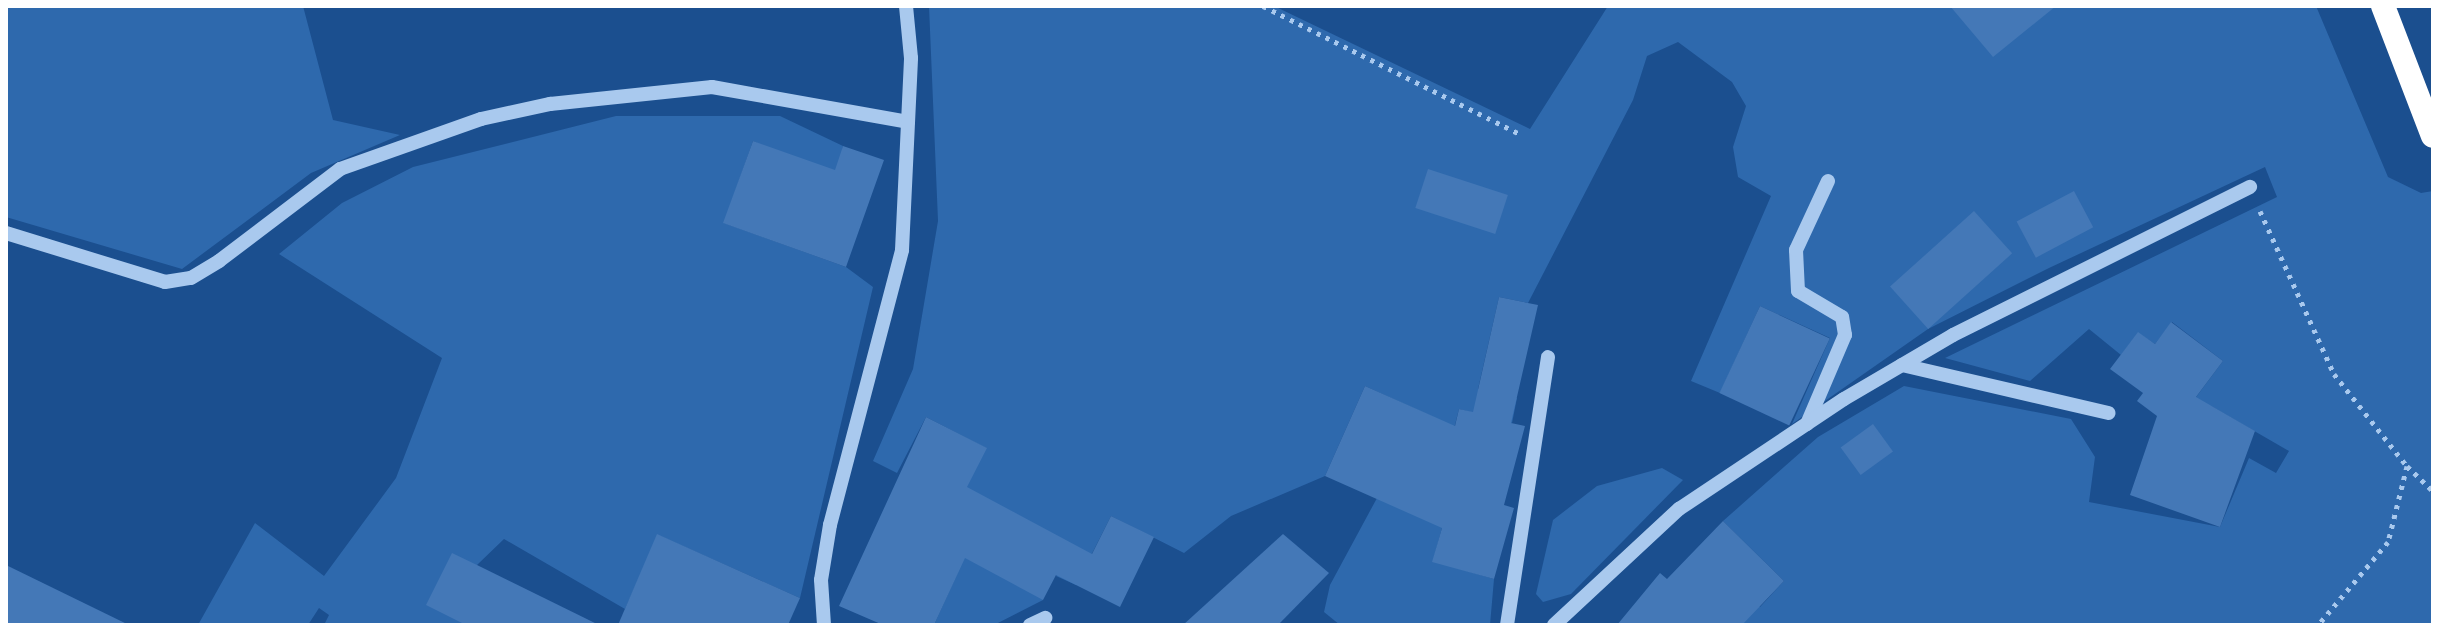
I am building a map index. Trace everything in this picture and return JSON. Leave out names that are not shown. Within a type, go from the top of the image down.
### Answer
[{"type":"highway","points":[[2383,6],[2433,136]]},
{"type":"street","points":[[824,625],[821,580],[830,525],[902,250],[908,122],[906,6]]},
{"type":"street","points":[[6,233],[165,282],[191,278],[219,261],[340,169],[481,119],[550,104],[712,87],[908,122]]},
{"type":"street","points":[[1807,424],[1845,335],[1842,317],[1798,291],[1796,250],[1828,181]]},
{"type":"street","points":[[1554,625],[1679,509],[1807,424],[1902,365],[2250,187]]},
{"type":"street","points":[[1507,625],[1548,357]]},
{"type":"street","points":[[1902,365],[2109,413]]},
{"type":"street","points":[[1030,625],[1045,618]]},
{"type":"path","points":[[1263,6],[1520,134]]},
{"type":"path","points":[[2250,187],[2334,374],[2407,466],[2433,491]]},
{"type":"path","points":[[2318,625],[2388,542],[2407,466]]},
{"type":"shaded area","points":[[6,6],[303,6],[333,120],[400,135],[311,173],[182,269],[6,217]]},
{"type":"shaded area","points":[[929,6],[1274,6],[1530,129],[1608,6],[2316,6],[2388,177],[2421,193],[2433,191],[2433,625],[1723,625],[1747,594],[1760,607],[1784,581],[1723,521],[1818,437],[1904,386],[2071,419],[2095,457],[2089,502],[2220,527],[2249,458],[2276,473],[2289,451],[2211,406],[2182,416],[2223,361],[2172,322],[2155,344],[2138,333],[2121,355],[2089,329],[2030,381],[1945,358],[2277,197],[2265,167],[2049,268],[1928,329],[1792,424],[1830,338],[1760,306],[1720,393],[1691,381],[1771,196],[1738,177],[1733,147],[1746,106],[1732,82],[1678,42],[1647,56],[1633,100],[1528,303],[1499,297],[1478,389],[1517,398],[1512,423],[1459,409],[1441,480],[1452,491],[1433,561],[1494,579],[1490,625],[1340,625],[1324,612],[1330,585],[1377,498],[1433,417],[1365,386],[1325,476],[1231,516],[1184,553],[1111,516],[1076,585],[1056,576],[1073,545],[1007,509],[1043,600],[994,625],[934,625],[958,572],[893,543],[986,448],[926,417],[897,473],[873,461],[913,369],[938,221]]},
{"type":"shaded area","points":[[616,116],[780,116],[843,146],[837,181],[753,141],[724,223],[846,267],[873,287],[800,598],[658,535],[625,609],[504,539],[477,565],[466,625],[324,625],[329,615],[319,608],[308,625],[198,625],[255,523],[324,576],[396,478],[442,358],[279,254],[342,203],[413,167]]},
{"type":"shaded area","points":[[1662,468],[1683,480],[1571,594],[1543,602],[1536,594],[1553,520],[1597,486]]},
{"type":"building","points":[[1950,6],[2056,6],[1993,57]]},
{"type":"building","points":[[753,141],[835,170],[843,146],[884,160],[846,267],[723,223]]},
{"type":"building","points":[[1428,169],[1508,195],[1495,234],[1415,208]]},
{"type":"building","points":[[2074,191],[2093,227],[2036,258],[2017,222]]},
{"type":"building","points":[[1974,211],[2012,253],[1928,329],[1890,287]]},
{"type":"building","points":[[1499,297],[1538,305],[1511,423],[1525,426],[1504,505],[1514,508],[1494,579],[1432,562],[1442,528],[1325,476],[1365,386],[1455,426],[1459,409],[1473,412]]},
{"type":"building","points":[[1760,306],[1830,339],[1789,426],[1719,393]]},
{"type":"building","points":[[2171,322],[2223,361],[2196,397],[2255,431],[2220,527],[2130,495],[2157,416],[2137,401],[2143,393],[2110,369],[2138,332],[2155,344]]},
{"type":"building","points":[[926,417],[987,448],[967,487],[1092,554],[1111,516],[1154,537],[1120,607],[1056,575],[1043,600],[965,558],[934,625],[883,625],[839,606]]},
{"type":"building","points":[[1873,424],[1893,452],[1861,475],[1841,448]]},
{"type":"building","points":[[1723,521],[1784,581],[1742,625],[1617,625],[1660,573],[1667,579]]},
{"type":"building","points":[[657,534],[800,598],[788,625],[618,625]]},
{"type":"building","points":[[1283,534],[1329,573],[1278,625],[1183,625]]},
{"type":"building","points":[[452,553],[599,625],[466,625],[426,605]]},
{"type":"building","points":[[6,565],[129,625],[6,625]]}]
